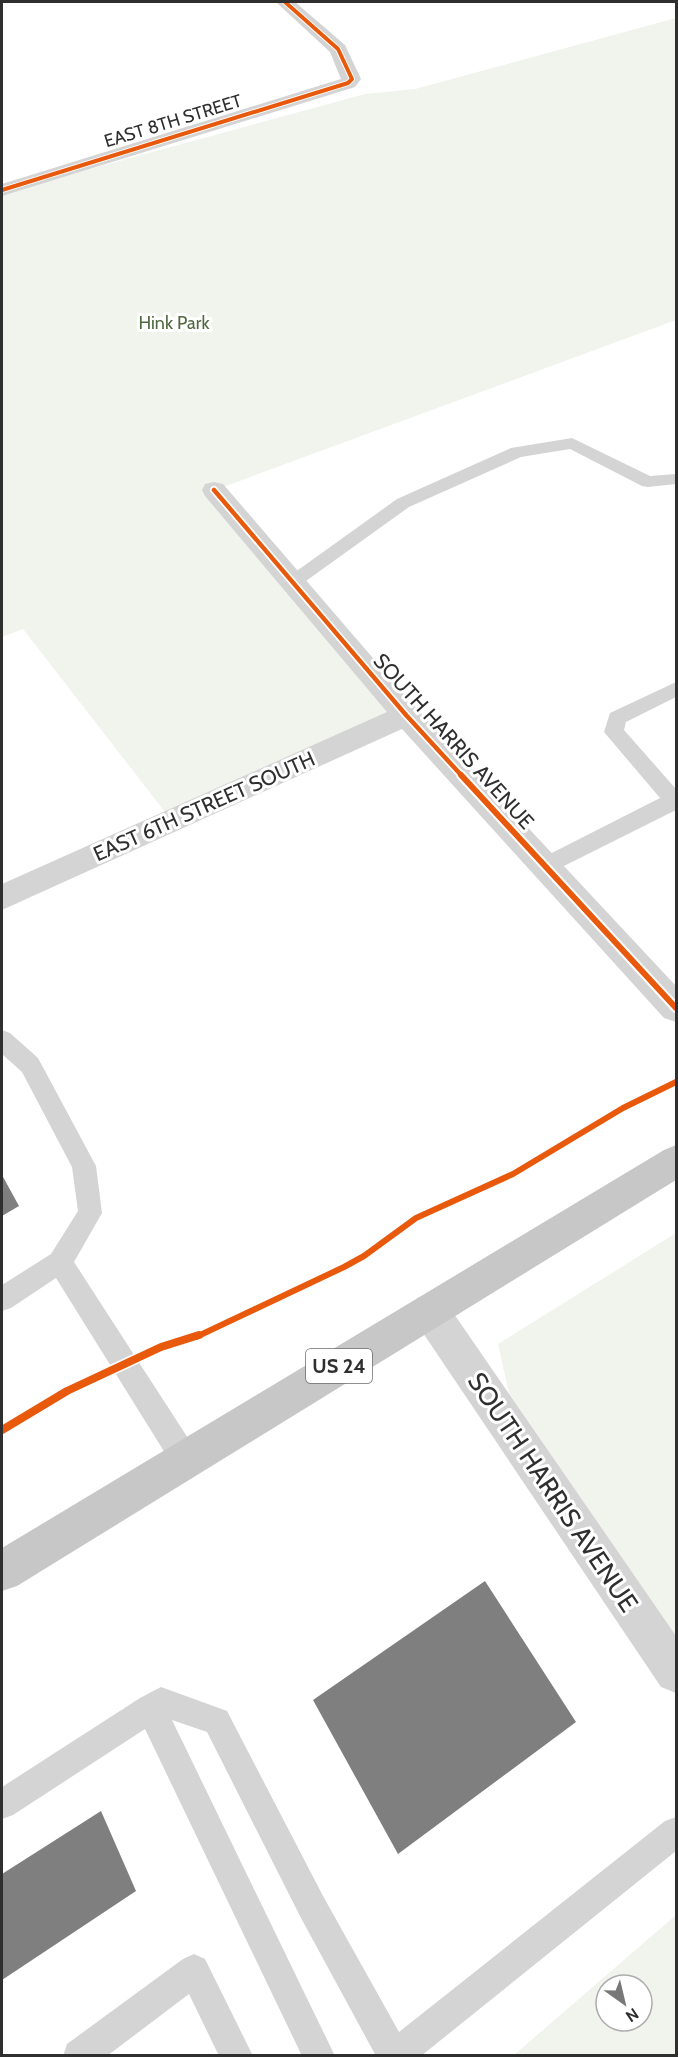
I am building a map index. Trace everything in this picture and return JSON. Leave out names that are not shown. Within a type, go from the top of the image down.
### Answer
[{"type":"main road","name":"US 24","points":[[2,1571],[676,1161]]},
{"type":"street","name":"EAST 8TH STREET","points":[[2,190],[348,83],[352,79],[338,49],[285,2]]},
{"type":"street","name":"SOUTH HARRIS AVENUE","points":[[214,490],[406,715],[676,1008]]},
{"type":"street","name":"EAST 6TH STREET SOUTH","points":[[2,898],[406,715]]},
{"type":"street","name":"SOUTH HARRIS AVENUE","points":[[430,1311],[676,1672]]},
{"type":"lane","points":[[293,582],[403,502],[517,452],[572,444],[648,482],[676,479]]},
{"type":"lane","points":[[545,866],[675,801],[614,732],[617,718],[676,689]]},
{"type":"lane","points":[[2,1040],[30,1065],[84,1166],[90,1213],[60,1262],[2,1299]]},
{"type":"lane","points":[[60,1262],[185,1459]]},
{"type":"lane","points":[[2,1804],[161,1702],[217,1721],[312,1907],[394,2055],[676,1832]]},
{"type":"lane","points":[[150,1708],[319,2055]]},
{"type":"lane","points":[[79,2055],[194,1970],[237,2055]]},
{"type":"green space","name":"Hink Park","points":[[676,18],[676,320],[215,490],[406,715],[172,821],[23,629],[2,637],[2,193],[365,94],[415,89]]},
{"type":"green space","points":[[676,1233],[676,1638],[509,1393],[498,1344]]},
{"type":"green space","points":[[676,1915],[676,2055],[514,2055],[594,1986],[594,2033],[654,2033],[654,1973],[609,1973]]},
{"type":"building","points":[[2,1175],[19,1206],[2,1216]]},
{"type":"building","points":[[485,1581],[576,1722],[398,1854],[313,1700]]},
{"type":"building","points":[[101,1811],[136,1891],[2,1980],[2,1874]]},
{"type":"cycle path","points":[[2,190],[348,83],[352,79],[338,49],[285,2]]},
{"type":"cycle path","points":[[214,490],[406,715],[676,1008]]},
{"type":"cycle path","points":[[2,1430],[67,1391],[161,1347],[193,1338],[344,1267],[364,1256],[416,1218],[513,1174],[623,1108],[676,1082]]}]
